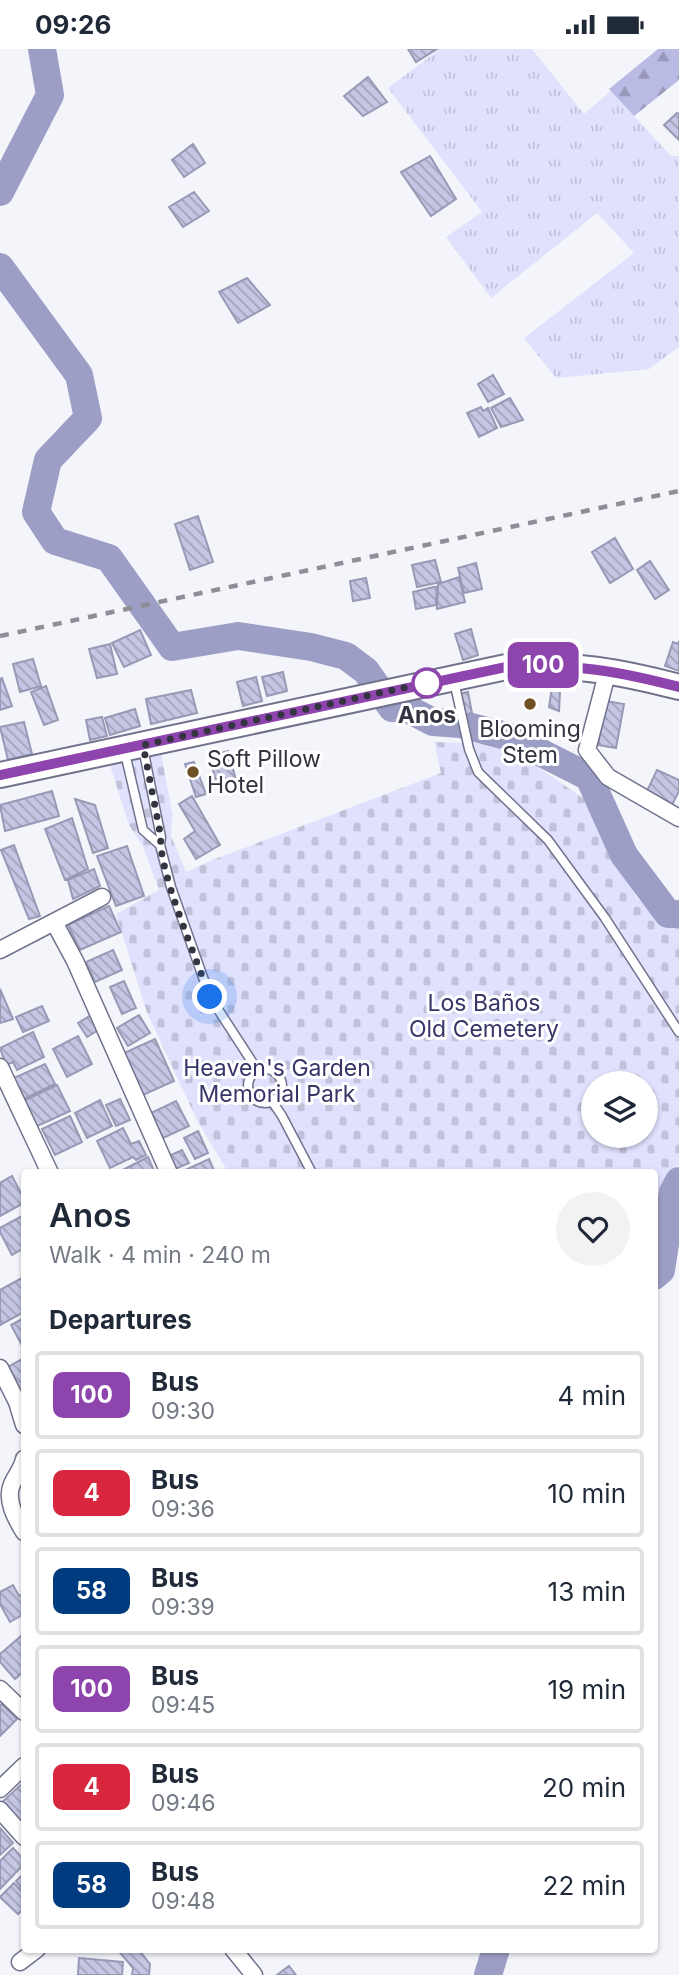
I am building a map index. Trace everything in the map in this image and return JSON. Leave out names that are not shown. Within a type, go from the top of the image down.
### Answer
[{"type":"main road","points":[[0,775],[511,666],[556,664],[608,670],[679,687]]},
{"type":"street","points":[[608,670],[587,750],[608,777],[679,818]]},
{"type":"street","points":[[0,950],[102,897]]},
{"type":"street","points":[[54,922],[75,961],[167,1169]]},
{"type":"street","points":[[0,1067],[48,1169]]},
{"type":"street","points":[[0,1368],[21,1400]]},
{"type":"street","points":[[21,1469],[10,1487],[11,1507],[21,1526]]},
{"type":"street","points":[[0,1689],[21,1709]]},
{"type":"street","points":[[0,1789],[21,1769]]},
{"type":"street","points":[[0,1810],[21,1834]]},
{"type":"street","points":[[20,1962],[32,1953]]},
{"type":"street","points":[[236,1953],[254,1975]]},
{"type":"lane","points":[[453,677],[461,716],[478,772],[548,840],[605,918],[679,1032]]},
{"type":"lane","points":[[134,747],[143,830],[160,845]]},
{"type":"lane","points":[[134,747],[161,837],[160,845],[171,887],[210,997],[258,1071]]},
{"type":"lane","points":[[269,1070],[281,1082],[280,1093],[272,1101],[261,1103],[249,1093],[250,1078],[258,1071],[269,1070]]},
{"type":"lane","points":[[272,1101],[310,1169]]},
{"type":"green space","points":[[440,49],[532,49],[584,114],[611,91],[671,156],[679,156],[679,347],[649,369],[556,378],[524,338],[634,253],[597,213],[491,298],[446,237],[482,212],[388,88]]},
{"type":"green space","points":[[658,49],[679,49],[679,80],[634,116],[609,89]]},
{"type":"green space","points":[[159,742],[172,813],[171,836],[186,872],[441,773],[434,742],[505,744],[587,801],[637,898],[659,919],[679,921],[679,1164],[672,1172],[658,1250],[658,1169],[226,1169],[198,1122],[147,1013],[116,914],[159,890],[143,847],[129,825],[106,753]]},
{"type":"building","points":[[408,49],[437,49],[416,62]]},
{"type":"building","points":[[368,77],[387,102],[363,116],[344,96]]},
{"type":"building","points":[[679,114],[679,140],[664,125]]},
{"type":"building","points":[[193,144],[205,163],[184,177],[172,160]]},
{"type":"building","points":[[430,156],[456,199],[431,216],[401,172]]},
{"type":"building","points":[[194,192],[209,211],[183,227],[169,207]]},
{"type":"building","points":[[247,278],[270,305],[238,323],[219,292]]},
{"type":"building","points":[[493,375],[504,394],[488,402],[478,384]]},
{"type":"building","points":[[510,398],[523,420],[501,427],[491,408]]},
{"type":"building","points":[[481,407],[483,411],[488,408],[497,428],[479,437],[467,413]]},
{"type":"building","points":[[198,516],[213,562],[190,570],[175,524]]},
{"type":"building","points":[[615,538],[633,569],[610,583],[592,552]]},
{"type":"building","points":[[435,560],[441,582],[417,587],[412,565]]},
{"type":"building","points":[[650,561],[669,590],[655,599],[637,570]]},
{"type":"building","points":[[476,563],[482,589],[464,593],[458,568]]},
{"type":"building","points":[[459,577],[465,602],[437,609],[438,584]]},
{"type":"building","points":[[366,578],[370,598],[353,601],[350,581]]},
{"type":"building","points":[[437,586],[436,605],[416,609],[413,592]]},
{"type":"building","points":[[471,629],[478,655],[463,660],[455,634]]},
{"type":"building","points":[[140,630],[151,655],[124,667],[112,643]]},
{"type":"building","points":[[679,641],[679,671],[665,666],[673,642],[678,644]]},
{"type":"building","points":[[110,644],[117,674],[97,678],[89,649]]},
{"type":"building","points":[[33,659],[41,686],[20,692],[13,664]]},
{"type":"building","points":[[283,672],[287,691],[267,696],[262,677]]},
{"type":"building","points":[[256,677],[262,701],[243,706],[237,682]]},
{"type":"building","points":[[2,678],[12,706],[0,710],[0,679]]},
{"type":"building","points":[[46,686],[58,720],[44,725],[31,692]]},
{"type":"building","points":[[552,687],[560,691],[559,711],[549,707]]},
{"type":"building","points":[[191,690],[197,713],[151,724],[146,699]]},
{"type":"building","points":[[468,692],[472,713],[463,715],[458,694]]},
{"type":"building","points":[[606,701],[624,704],[616,748],[598,745]]},
{"type":"building","points":[[135,709],[140,726],[110,735],[105,718]]},
{"type":"building","points":[[102,717],[107,736],[90,740],[86,720]]},
{"type":"building","points":[[24,722],[32,754],[8,760],[0,727]]},
{"type":"building","points":[[228,751],[236,780],[218,788],[209,756]]},
{"type":"building","name":"Soft Pillow Hotel","points":[[194,762],[206,794],[196,797],[185,764]]},
{"type":"building","points":[[657,770],[679,780],[679,791],[672,805],[646,793]]},
{"type":"building","points":[[52,791],[59,816],[5,831],[0,805]]},
{"type":"building","points":[[192,796],[220,845],[196,859],[184,839],[195,831],[179,804]]},
{"type":"building","points":[[75,799],[95,805],[108,848],[93,853]]},
{"type":"building","points":[[72,818],[88,869],[65,880],[45,829]]},
{"type":"building","points":[[14,845],[40,916],[29,919],[1,850]]},
{"type":"building","points":[[127,846],[144,896],[116,906],[97,856]]},
{"type":"building","points":[[94,869],[100,886],[73,899],[68,880]]},
{"type":"building","points":[[109,906],[121,932],[80,950],[68,925]]},
{"type":"building","points":[[113,950],[122,970],[95,982],[86,962]]},
{"type":"building","points":[[124,981],[136,1008],[122,1014],[110,987]]},
{"type":"building","points":[[0,989],[13,1019],[0,1023]]},
{"type":"building","points":[[42,1006],[49,1021],[23,1032],[16,1017]]},
{"type":"building","points":[[91,1015],[100,1029],[87,1037],[78,1023]]},
{"type":"building","points":[[139,1015],[150,1033],[128,1046],[117,1028]]},
{"type":"building","points":[[33,1032],[44,1057],[17,1070],[13,1062],[6,1065],[0,1048]]},
{"type":"building","points":[[78,1036],[92,1064],[67,1077],[53,1049]]},
{"type":"building","points":[[155,1039],[174,1081],[143,1095],[124,1053]]},
{"type":"building","points":[[45,1064],[55,1084],[24,1099],[14,1078]]},
{"type":"building","points":[[57,1085],[70,1111],[31,1129],[19,1103]]},
{"type":"building","points":[[120,1099],[130,1120],[116,1126],[106,1105]]},
{"type":"building","points":[[100,1100],[112,1126],[87,1138],[75,1113]]},
{"type":"building","points":[[176,1101],[189,1126],[161,1139],[149,1114]]},
{"type":"building","points":[[70,1116],[82,1142],[55,1155],[42,1129]]},
{"type":"building","points":[[123,1128],[131,1144],[139,1141],[146,1155],[136,1160],[133,1157],[110,1168],[97,1141]]},
{"type":"building","points":[[198,1131],[208,1153],[195,1159],[184,1138]]},
{"type":"building","points":[[182,1150],[189,1163],[175,1169],[169,1156]]},
{"type":"building","points":[[148,1157],[153,1169],[125,1169]]},
{"type":"building","points":[[209,1159],[213,1169],[187,1169]]},
{"type":"building","points":[[12,1176],[21,1193],[21,1205],[0,1216],[0,1183]]},
{"type":"building","points":[[21,1217],[21,1250],[12,1255],[0,1228]]},
{"type":"building","points":[[21,1279],[21,1314],[0,1325],[0,1290]]},
{"type":"building","points":[[21,1320],[21,1343],[11,1325]]},
{"type":"building","points":[[21,1360],[21,1393],[8,1367]]},
{"type":"building","points":[[13,1585],[19,1596],[21,1595],[21,1616],[10,1622],[0,1604],[0,1592]]},
{"type":"building","points":[[21,1636],[21,1674],[15,1679],[0,1662],[0,1654]]},
{"type":"building","points":[[0,1705],[17,1719],[0,1736]]},
{"type":"building","points":[[21,1785],[21,1827],[0,1804]]},
{"type":"building","points":[[0,1828],[13,1843],[0,1855]]},
{"type":"building","points":[[13,1848],[21,1857],[21,1867],[0,1889],[0,1861]]},
{"type":"building","points":[[14,1883],[21,1891],[21,1911],[18,1914],[0,1897]]},
{"type":"building","points":[[120,1953],[141,1953],[150,1964],[149,1975],[132,1975],[133,1968]]},
{"type":"building","points":[[79,1958],[123,1962],[122,1975],[78,1975]]},
{"type":"building","points":[[289,1966],[296,1975],[277,1975]]},
{"type":"waterway","points":[[0,192],[50,95],[42,49]]},
{"type":"waterway","points":[[0,267],[79,375],[88,418],[48,460],[36,512],[55,541],[109,558],[172,647],[238,636],[311,647],[346,656],[366,671],[392,708],[408,709],[433,722],[460,724],[510,737],[589,777],[624,855],[668,914],[679,914]]},
{"type":"waterway","points":[[668,914],[679,906]]},
{"type":"waterway","points":[[658,1273],[661,1270],[673,1192],[679,1181]]},
{"type":"waterway","points":[[488,1975],[495,1953]]},
{"type":"railway","points":[[0,636],[679,491]]},
{"type":"bus line","name":"100","points":[[0,775],[511,666],[556,664],[608,670],[679,687]]},
{"type":"place","name":"Anos","points":[[427,683]]},
{"type":"place","name":"Blooming Stem","points":[[530,704]]},
{"type":"place","name":"Soft Pillow Hotel","points":[[193,772]]},
{"type":"route","points":[[210,997],[171,887],[160,845],[161,837],[143,745],[430,682],[427,683]]},
{"type":"park label","name":"Los Baños Old Cemetery","points":[[484,1016]]},
{"type":"park label","name":"Heaven's Garden Memorial Park","points":[[277,1081]]}]
